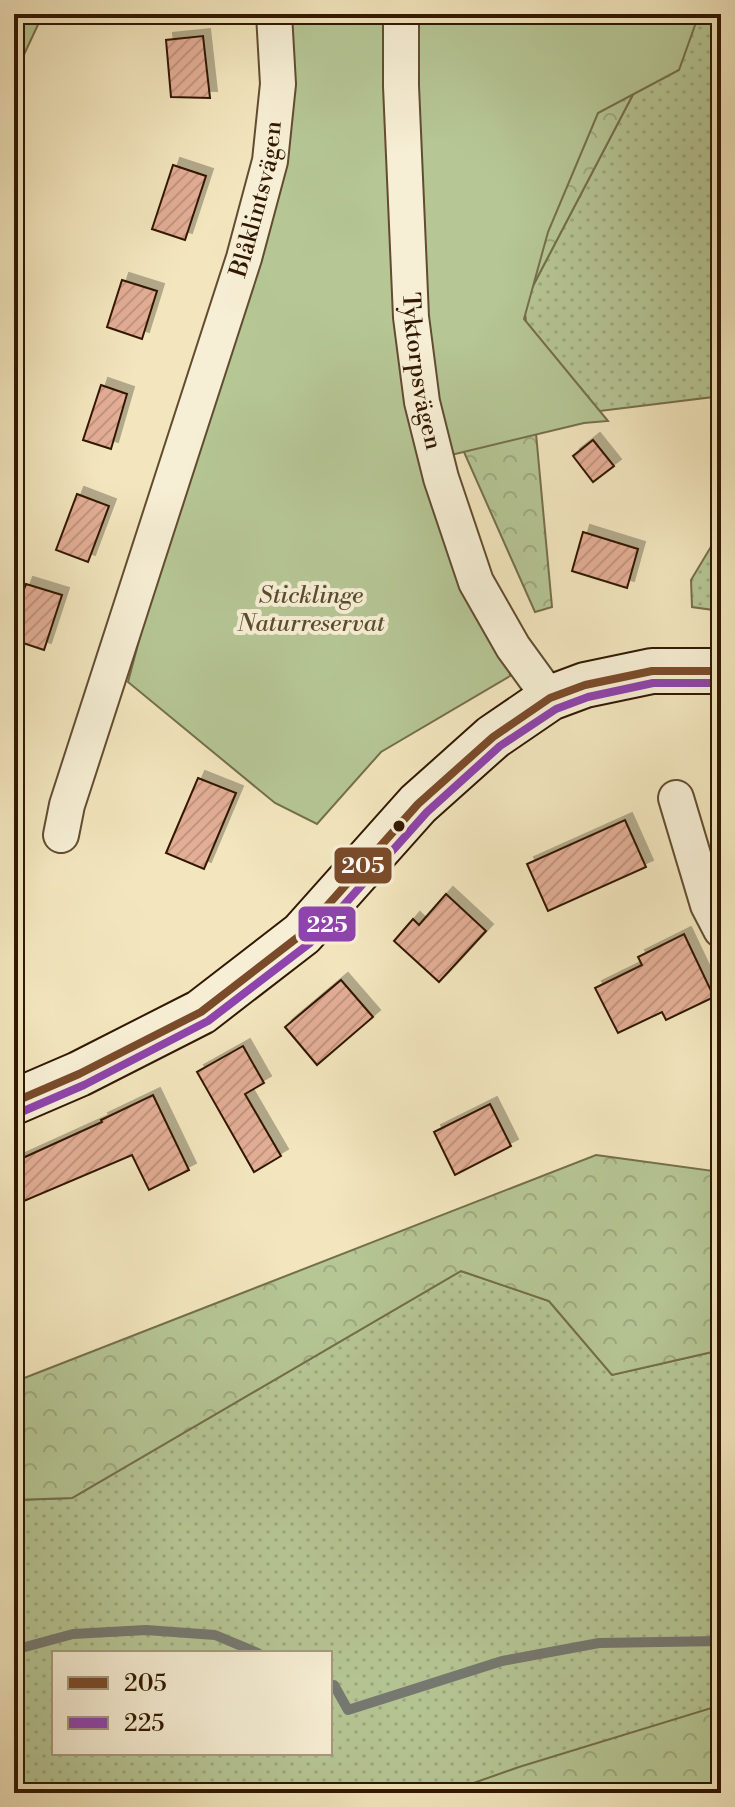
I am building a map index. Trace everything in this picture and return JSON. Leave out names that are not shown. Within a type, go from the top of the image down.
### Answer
[{"type":"street","name":"Blåklintsvägen","points":[[61,835],[67,805],[244,258],[270,161],[278,84],[274,14]]},
{"type":"street","name":"Tyktorpsvägen","points":[[401,14],[411,317],[422,402],[441,478],[476,582],[513,647],[550,698]]},
{"type":"street","points":[[14,1102],[93,1068],[201,1012],[302,934],[418,804],[493,737],[550,698],[585,685],[652,671],[721,671]]},
{"type":"street","points":[[676,798],[708,905],[721,930]]},
{"type":"green space","points":[[14,14],[43,14],[14,76]]},
{"type":"green space","name":"Sticklinge Naturreservat","points":[[286,14],[699,14],[679,70],[598,113],[548,232],[524,319],[608,421],[584,423],[451,455],[509,661],[510,676],[381,752],[317,824],[275,803],[128,682],[163,550],[269,219]]},
{"type":"green space","points":[[675,14],[721,14],[721,396],[535,419],[524,303]]},
{"type":"green space","points":[[675,14],[524,303],[552,607],[535,612],[452,425],[429,216]]},
{"type":"green space","points":[[721,530],[721,611],[692,607],[691,580]]},
{"type":"green space","points":[[596,1155],[721,1172],[721,1350],[612,1375],[549,1301],[461,1271],[72,1498],[14,1500],[14,1382]]},
{"type":"green space","points":[[461,1271],[549,1301],[612,1375],[721,1350],[721,1705],[462,1793],[14,1793],[14,1500],[72,1498]]},
{"type":"green space","points":[[721,1705],[721,1793],[445,1793],[519,1767]]},
{"type":"building","points":[[203,36],[210,98],[171,97],[166,40]]},
{"type":"building","points":[[173,165],[206,176],[185,240],[152,229]]},
{"type":"building","points":[[122,280],[157,291],[142,339],[107,327]]},
{"type":"building","points":[[101,385],[127,394],[111,449],[83,440]]},
{"type":"building","points":[[593,440],[614,466],[593,482],[573,456]]},
{"type":"building","points":[[77,494],[109,506],[88,562],[56,550]]},
{"type":"building","points":[[583,532],[638,549],[627,588],[572,571]]},
{"type":"building","points":[[26,584],[62,595],[44,650],[14,640],[14,616]]},
{"type":"building","points":[[198,778],[236,793],[204,869],[166,853]]},
{"type":"building","points":[[625,820],[646,867],[548,911],[527,864]]},
{"type":"building","points":[[446,894],[486,931],[439,982],[394,941],[413,919],[419,925]]},
{"type":"building","points":[[684,934],[714,997],[666,1020],[662,1012],[618,1033],[595,988],[642,965],[638,957]]},
{"type":"building","points":[[341,980],[373,1017],[317,1065],[285,1027]]},
{"type":"building","points":[[243,1046],[264,1083],[245,1094],[281,1156],[254,1172],[197,1072]]},
{"type":"building","points":[[153,1095],[189,1170],[149,1190],[132,1155],[24,1201],[14,1178],[14,1162]]},
{"type":"building","points":[[490,1104],[511,1146],[455,1175],[434,1132]]},
{"type":"waterway","points":[[14,1650],[73,1634],[146,1630],[215,1635],[253,1651]]},
{"type":"waterway","points":[[332,1684],[348,1710],[502,1661],[599,1643],[721,1641]]},
{"type":"transit line","name":"205","points":[[14,1102],[79,1074],[201,1012],[302,934],[418,804],[493,737],[550,698],[585,685],[652,671],[721,671]]},
{"type":"transit line","name":"225","points":[[19,1113],[84,1085],[208,1021],[310,943],[427,812],[500,746],[556,709],[588,697],[653,683],[721,683]]}]
